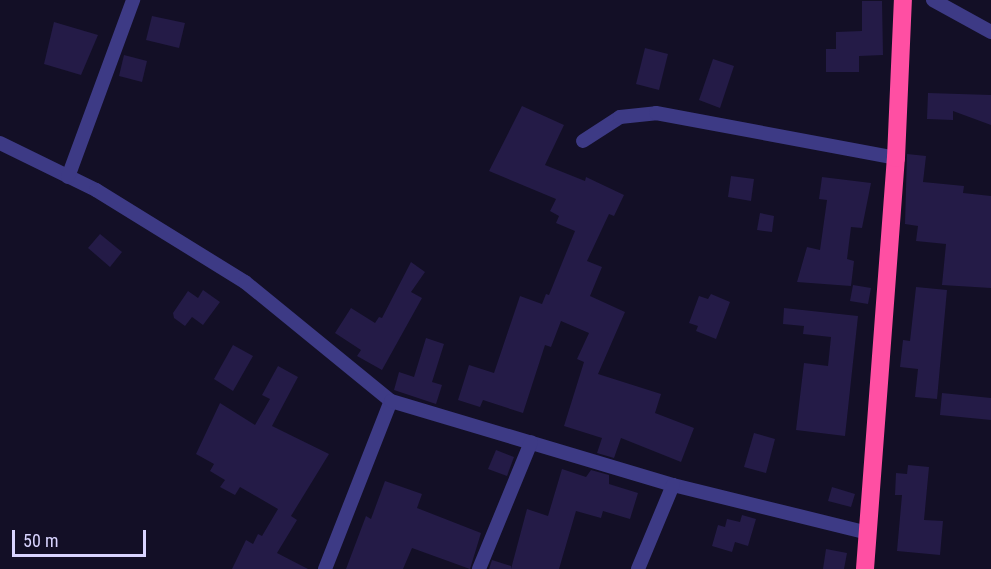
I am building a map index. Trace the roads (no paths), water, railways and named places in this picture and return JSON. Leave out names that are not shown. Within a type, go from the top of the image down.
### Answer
[{"type":"highway","points":[[865,569],[896,158],[903,0]]},
{"type":"street","points":[[68,177],[133,0]]},
{"type":"street","points":[[933,0],[991,32]]},
{"type":"street","points":[[583,141],[620,117],[656,113],[896,158]]},
{"type":"street","points":[[0,143],[68,177],[245,282],[391,401],[673,484],[868,533]]},
{"type":"street","points":[[325,569],[391,401]]},
{"type":"street","points":[[479,569],[531,442]]},
{"type":"street","points":[[638,569],[673,484]]}]
